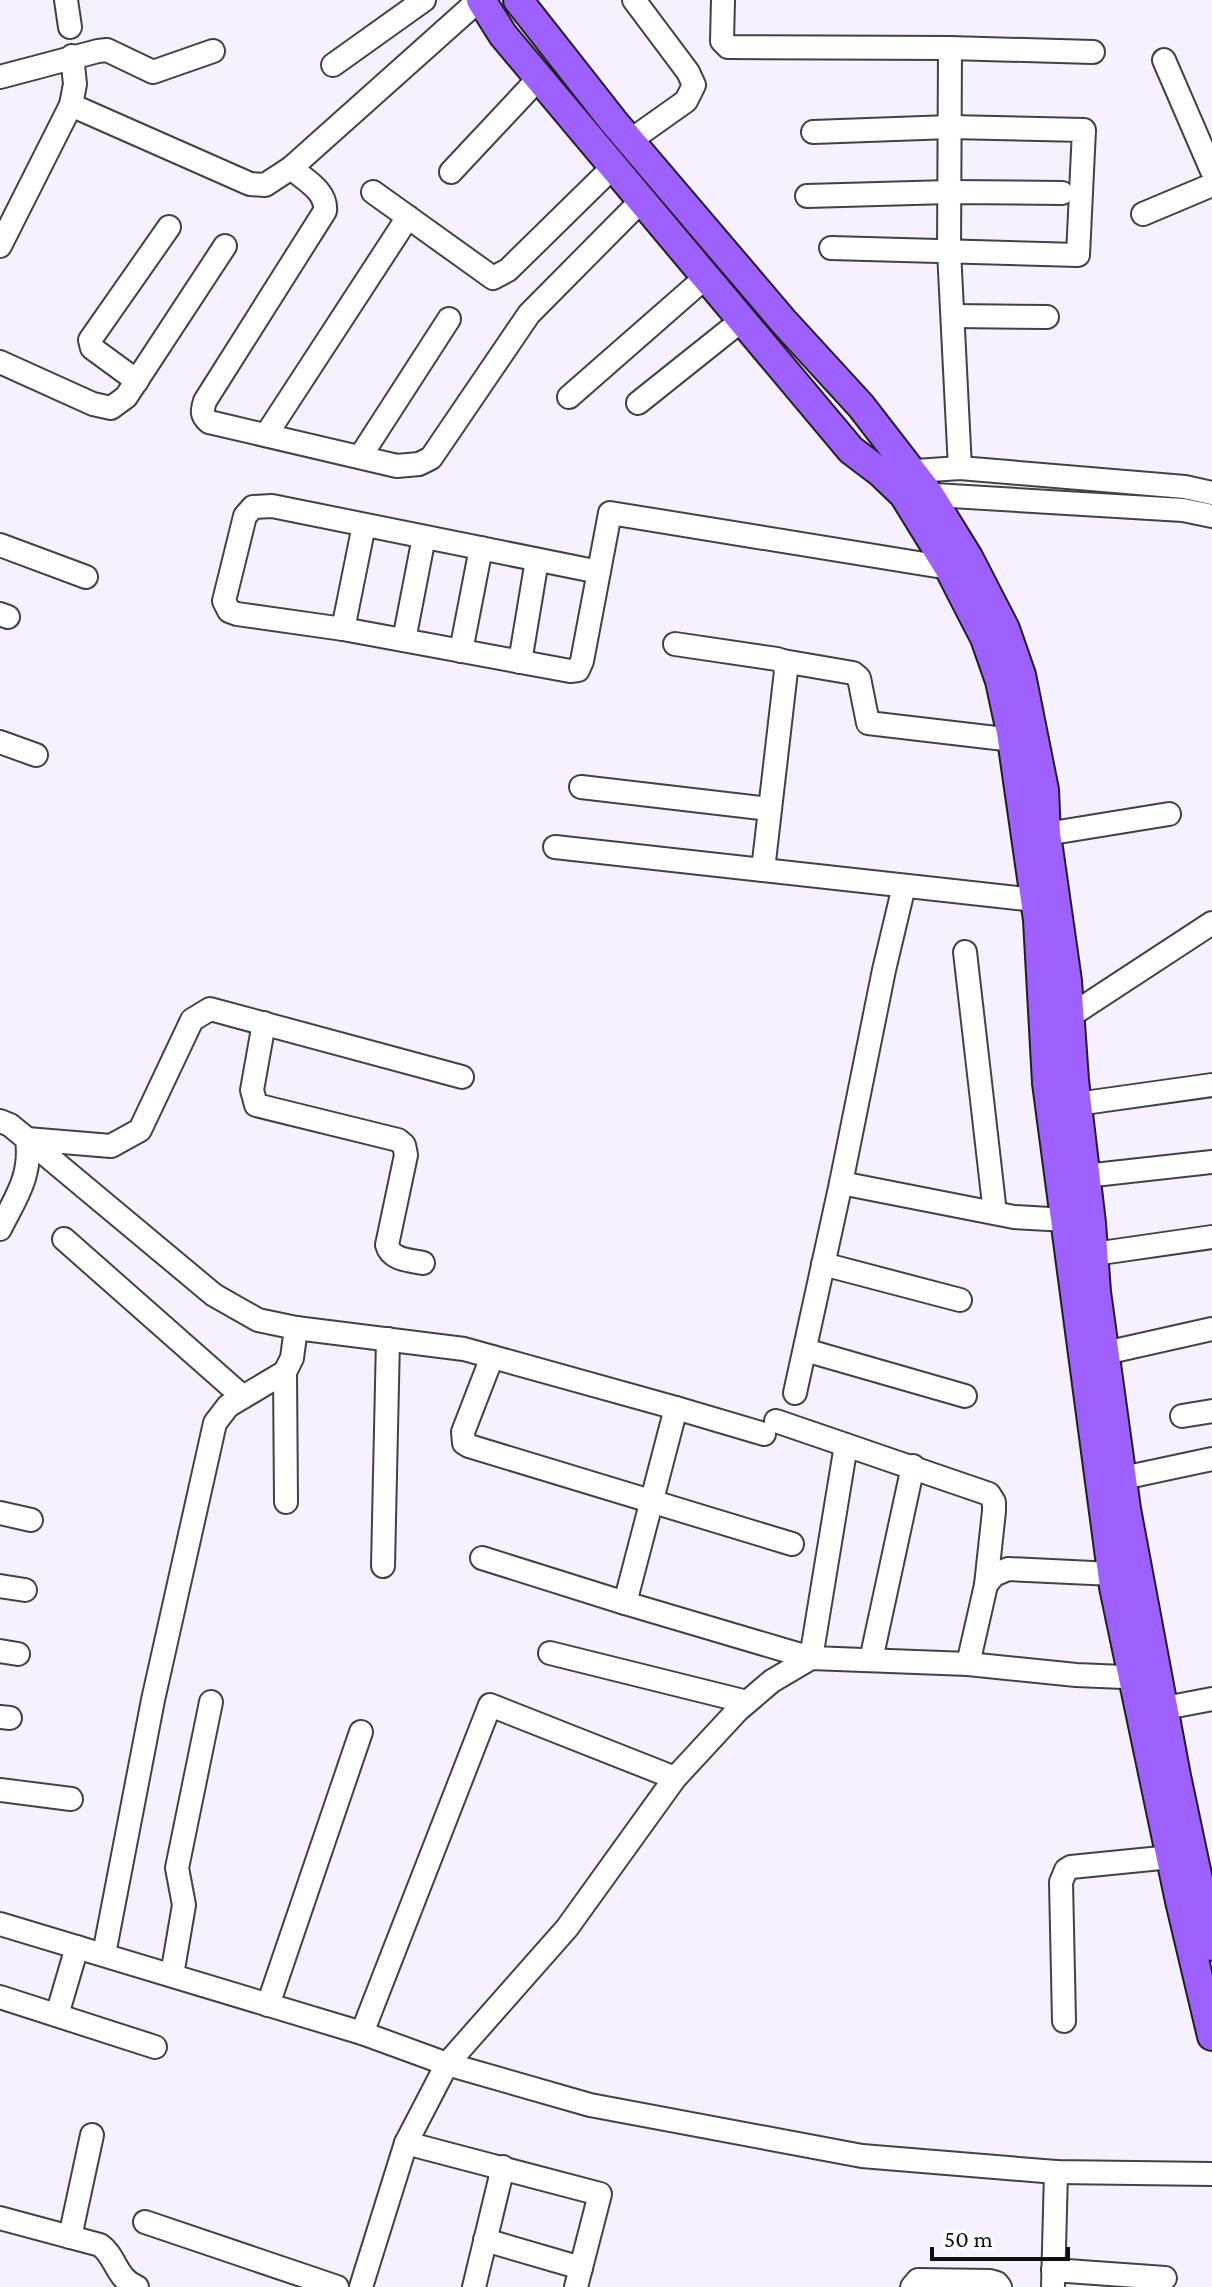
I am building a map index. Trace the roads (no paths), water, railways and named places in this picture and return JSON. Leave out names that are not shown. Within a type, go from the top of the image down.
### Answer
[{"type":"main road","points":[[480,0],[503,35],[851,450],[880,472],[915,487],[949,568],[985,638],[1000,681],[1013,740],[1035,900],[1047,1083],[1113,1574],[1147,1678],[1165,1708],[1212,1946]]},
{"type":"main road","points":[[518,0],[784,322],[861,406],[915,487],[968,557],[1005,629],[1021,675],[1044,790],[1046,834],[1059,918],[1105,1353],[1171,1857],[1212,2036]]},
{"type":"street","points":[[66,0],[70,27]]},
{"type":"street","points":[[333,65],[424,0]]},
{"type":"street","points":[[71,105],[250,184],[265,185],[291,168],[480,0]]},
{"type":"street","points":[[631,140],[686,101],[694,85],[688,72],[634,0]]},
{"type":"street","points":[[723,0],[722,41],[728,47],[1093,52]]},
{"type":"street","points":[[950,48],[949,251],[960,468]]},
{"type":"street","points":[[0,77],[72,56],[107,50],[153,72],[213,51]]},
{"type":"street","points":[[0,246],[71,105],[75,84],[72,56]]},
{"type":"street","points":[[1164,60],[1212,171]]},
{"type":"street","points":[[451,172],[539,78]]},
{"type":"street","points":[[813,132],[950,127],[1084,130],[1078,255],[831,248]]},
{"type":"street","points":[[373,192],[490,276],[500,277],[614,166]]},
{"type":"street","points":[[291,168],[322,195],[326,203],[325,211],[205,401],[202,411],[209,422],[397,466],[419,464],[431,458],[529,314],[642,200]]},
{"type":"street","points":[[1143,214],[1212,185]]},
{"type":"street","points":[[807,196],[1062,193]]},
{"type":"street","points":[[266,435],[408,217]]},
{"type":"street","points":[[137,381],[92,348],[90,340],[169,227]]},
{"type":"street","points":[[0,362],[93,404],[111,408],[126,397],[225,246]]},
{"type":"street","points":[[569,397],[706,277]]},
{"type":"street","points":[[953,316],[1047,317]]},
{"type":"street","points":[[360,457],[449,319]]},
{"type":"street","points":[[638,403],[742,320]]},
{"type":"street","points":[[915,487],[960,468],[1185,487],[1212,493]]},
{"type":"street","points":[[915,487],[1183,510],[1212,516]]},
{"type":"street","points":[[599,572],[272,506],[253,507],[245,516],[224,601],[229,611],[237,614],[343,629],[570,671],[578,670],[599,572],[610,513],[949,568]]},
{"type":"street","points":[[343,629],[364,525]]},
{"type":"street","points":[[404,640],[424,537]]},
{"type":"street","points":[[0,545],[86,577]]},
{"type":"street","points":[[461,651],[481,548]]},
{"type":"street","points":[[520,662],[537,560]]},
{"type":"street","points":[[675,644],[853,673],[859,678],[868,723],[1013,740]]},
{"type":"street","points":[[763,870],[786,671],[783,661]]},
{"type":"street","points":[[0,742],[36,755]]},
{"type":"street","points":[[581,787],[770,809]]},
{"type":"street","points":[[1046,834],[1169,814]]},
{"type":"street","points":[[555,847],[1035,900]]},
{"type":"street","points":[[795,1393],[904,886]]},
{"type":"street","points":[[1070,1016],[1212,923]]},
{"type":"street","points":[[965,952],[995,1213]]},
{"type":"street","points":[[27,1139],[111,1146],[129,1138],[140,1130],[192,1020],[210,1009],[462,1077]]},
{"type":"street","points":[[264,1023],[252,1090],[256,1105],[398,1140],[404,1145],[406,1155],[387,1245],[393,1256],[423,1263]]},
{"type":"street","points":[[1077,1104],[1212,1085]]},
{"type":"street","points":[[0,1121],[10,1125],[214,1295],[258,1320],[296,1328],[464,1349],[676,1408],[846,1445],[989,1494],[994,1502],[986,1585],[968,1664]]},
{"type":"street","points":[[0,1229],[30,1161],[27,1139]]},
{"type":"street","points":[[1085,1176],[1212,1162]]},
{"type":"street","points":[[841,1183],[995,1213],[1067,1220]]},
{"type":"street","points":[[1094,1254],[1212,1237]]},
{"type":"street","points":[[64,1239],[243,1397]]},
{"type":"street","points":[[823,1264],[960,1300]]},
{"type":"street","points":[[286,1502],[285,1372],[292,1358],[296,1328]]},
{"type":"street","points":[[1105,1353],[1212,1329]]},
{"type":"street","points":[[383,1566],[388,1339]]},
{"type":"street","points":[[805,1350],[965,1396]]},
{"type":"street","points":[[492,1357],[463,1432],[464,1443],[792,1544]]},
{"type":"street","points":[[104,1954],[153,1700],[215,1423],[228,1406],[285,1372]]},
{"type":"street","points":[[625,1603],[676,1408]]},
{"type":"street","points":[[1182,1416],[1212,1411]]},
{"type":"street","points":[[811,1658],[846,1445]]},
{"type":"street","points":[[1123,1478],[1212,1459]]},
{"type":"street","points":[[871,1660],[913,1466]]},
{"type":"street","points":[[0,1513],[31,1520]]},
{"type":"street","points":[[482,1558],[811,1658],[968,1664],[1076,1675],[1147,1678]]},
{"type":"street","points":[[986,1585],[994,1575],[1008,1569],[1113,1574]]},
{"type":"street","points":[[0,1586],[25,1590]]},
{"type":"street","points":[[550,1653],[747,1702]]},
{"type":"street","points":[[361,2287],[406,2143],[447,2064],[567,1928],[675,1778],[747,1702],[772,1681],[811,1658]]},
{"type":"street","points":[[1165,1708],[1212,1699]]},
{"type":"street","points":[[172,1975],[184,1905],[177,1868],[211,1702]]},
{"type":"street","points":[[362,2033],[490,1705],[675,1778]]},
{"type":"street","points":[[268,2005],[361,1732]]},
{"type":"street","points":[[0,1790],[71,1799]]},
{"type":"street","points":[[1064,2021],[1061,1882],[1066,1870],[1171,1857]]},
{"type":"street","points":[[0,1924],[362,2033],[447,2064],[590,2105],[862,2156],[1056,2172],[1212,2174]]},
{"type":"street","points":[[57,2015],[77,1947]]},
{"type":"street","points":[[0,1997],[155,2047]]},
{"type":"street","points":[[70,2237],[92,2135]]},
{"type":"street","points":[[406,2143],[600,2194],[578,2278],[485,2240]]},
{"type":"street","points":[[474,2287],[503,2167]]},
{"type":"street","points":[[1056,2172],[1053,2278],[1165,2278]]},
{"type":"street","points":[[0,2218],[100,2245],[109,2251],[117,2270],[128,2284],[137,2287]]},
{"type":"street","points":[[145,2222],[337,2287]]},
{"type":"street","points":[[912,2287],[918,2280],[990,2281],[1000,2287]]}]
